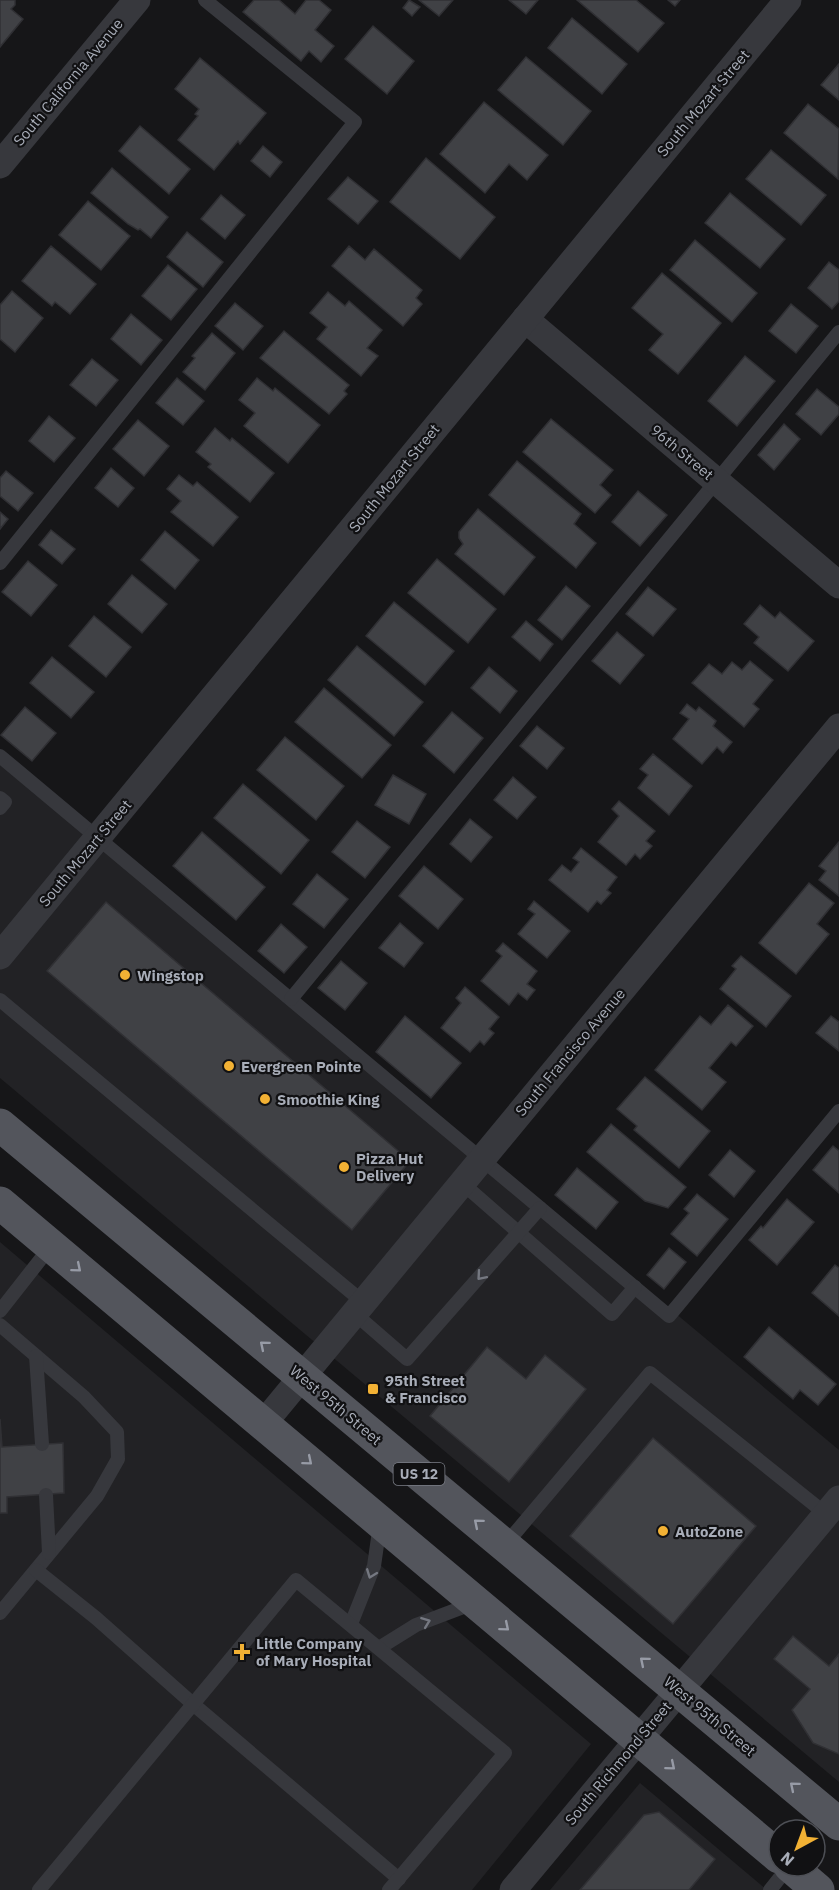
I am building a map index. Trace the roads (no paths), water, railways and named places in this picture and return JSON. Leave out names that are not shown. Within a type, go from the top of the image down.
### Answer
[{"type":"main road","name":"West 95th Street","points":[[0,1125],[839,1824]]},
{"type":"main road","points":[[0,1203],[767,1847]]},
{"type":"main road","points":[[804,1878],[819,1890]]},
{"type":"street","name":"South California Avenue","points":[[0,165],[137,0]]},
{"type":"street","name":"South Mozart Street","points":[[0,956],[788,0]]},
{"type":"street","name":"96th Street","points":[[525,319],[839,585]]},
{"type":"street","name":"South Francisco Avenue","points":[[263,1424],[839,727]]},
{"type":"street","name":"South Richmond Street","points":[[513,1890],[833,1506]]},
{"type":"lane","points":[[0,562],[355,122],[205,0]]},
{"type":"lane","points":[[291,999],[839,332]]},
{"type":"lane","points":[[0,756],[669,1316],[839,1111]]},
{"type":"lane","points":[[0,798],[5,802],[0,808]]},
{"type":"lane","points":[[0,1000],[358,1308],[407,1359],[540,1208]]},
{"type":"lane","points":[[462,1183],[612,1314],[634,1287]]},
{"type":"lane","points":[[0,1311],[51,1246]]},
{"type":"lane","points":[[0,1325],[84,1397],[117,1432],[118,1459],[97,1496],[0,1613]]},
{"type":"lane","points":[[36,1356],[42,1443]]},
{"type":"lane","points":[[504,1545],[650,1374],[833,1506]]},
{"type":"lane","points":[[46,1495],[49,1553]]},
{"type":"lane","points":[[351,1624],[374,1566],[380,1522]]},
{"type":"lane","points":[[36,1570],[96,1618],[193,1704],[399,1879]]},
{"type":"lane","points":[[39,1890],[296,1580],[505,1753],[389,1890]]},
{"type":"lane","points":[[379,1648],[416,1625],[476,1602]]},
{"type":"lane","points":[[770,1890],[780,1878]]},
{"type":"place","name":"Wingstop","points":[[125,975]]},
{"type":"place","name":"Evergreen Pointe","points":[[229,1066]]},
{"type":"place","name":"Smoothie King","points":[[265,1099]]},
{"type":"place","name":"Pizza Hut Delivery","points":[[344,1167]]},
{"type":"place","name":"95th Street & Francisco","points":[[373,1389]]},
{"type":"place","name":"AutoZone","points":[[663,1531]]},
{"type":"place","name":"Little Company of Mary Hospital","points":[[242,1652]]}]
